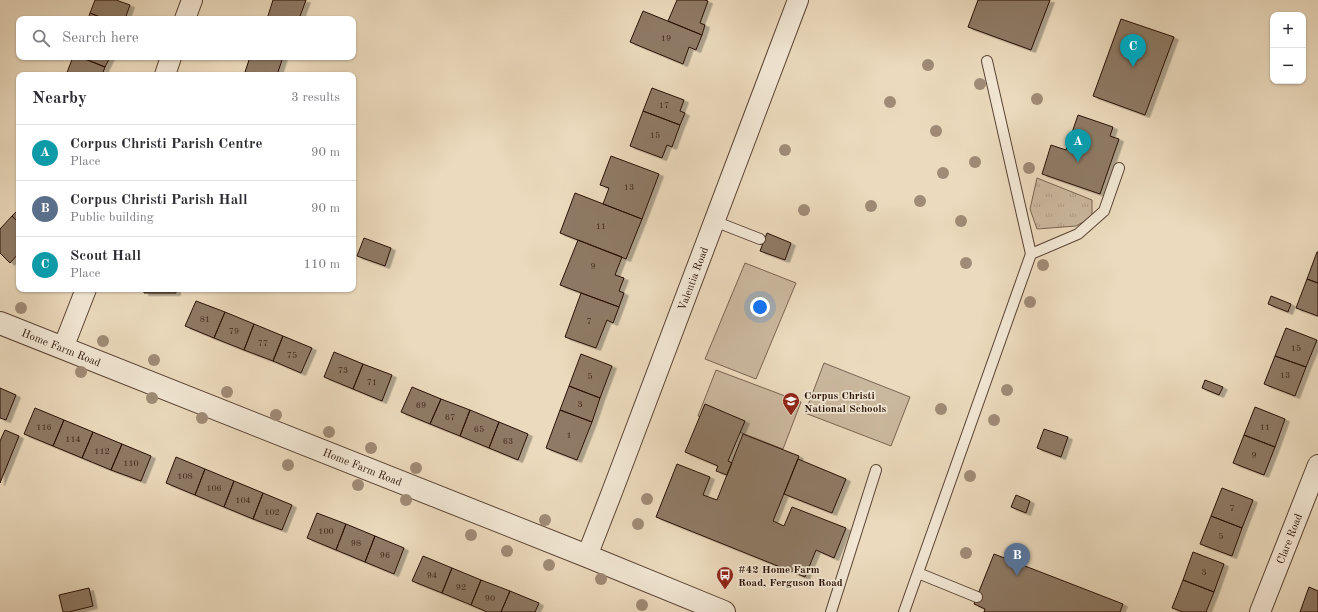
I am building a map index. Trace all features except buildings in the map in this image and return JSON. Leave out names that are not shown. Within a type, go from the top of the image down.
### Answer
[{"type":"street","points":[[186,16],[192,0]]},
{"type":"street","name":"Valentia Road","points":[[587,556],[798,0]]},
{"type":"street","points":[[165,72],[170,60]]},
{"type":"street","points":[[63,348],[85,292]]},
{"type":"street","name":"Home Farm Road","points":[[0,323],[587,556],[724,612]]},
{"type":"street","name":"Clare Road","points":[[1260,612],[1318,465]]},
{"type":"lane","points":[[904,612],[1031,254],[987,61]]},
{"type":"lane","points":[[1031,254],[1078,234],[1104,211],[1119,168]]},
{"type":"lane","points":[[714,221],[760,240]]},
{"type":"lane","points":[[831,612],[876,470]]},
{"type":"lane","points":[[918,573],[977,597]]},
{"type":"green space","points":[[1037,178],[1092,200],[1092,217],[1076,226],[1037,229],[1030,209]]},
{"type":"green space","points":[[745,263],[796,283],[756,379],[705,359]]},
{"type":"green space","points":[[824,363],[910,397],[891,446],[805,413]]},
{"type":"green space","points":[[716,370],[801,402],[783,449],[698,416]]},
{"type":"place","name":"Scout Hall","points":[[1133,67]]},
{"type":"place","name":"Corpus Christi Parish Centre","points":[[1078,162]]},
{"type":"place","name":"Corpus Christi National Schools","points":[[791,416]]},
{"type":"place","name":"Corpus Christi Parish Hall","points":[[1017,576]]},
{"type":"place","name":"#42 Home Farm Road, Ferguson Road","points":[[725,590]]}]
